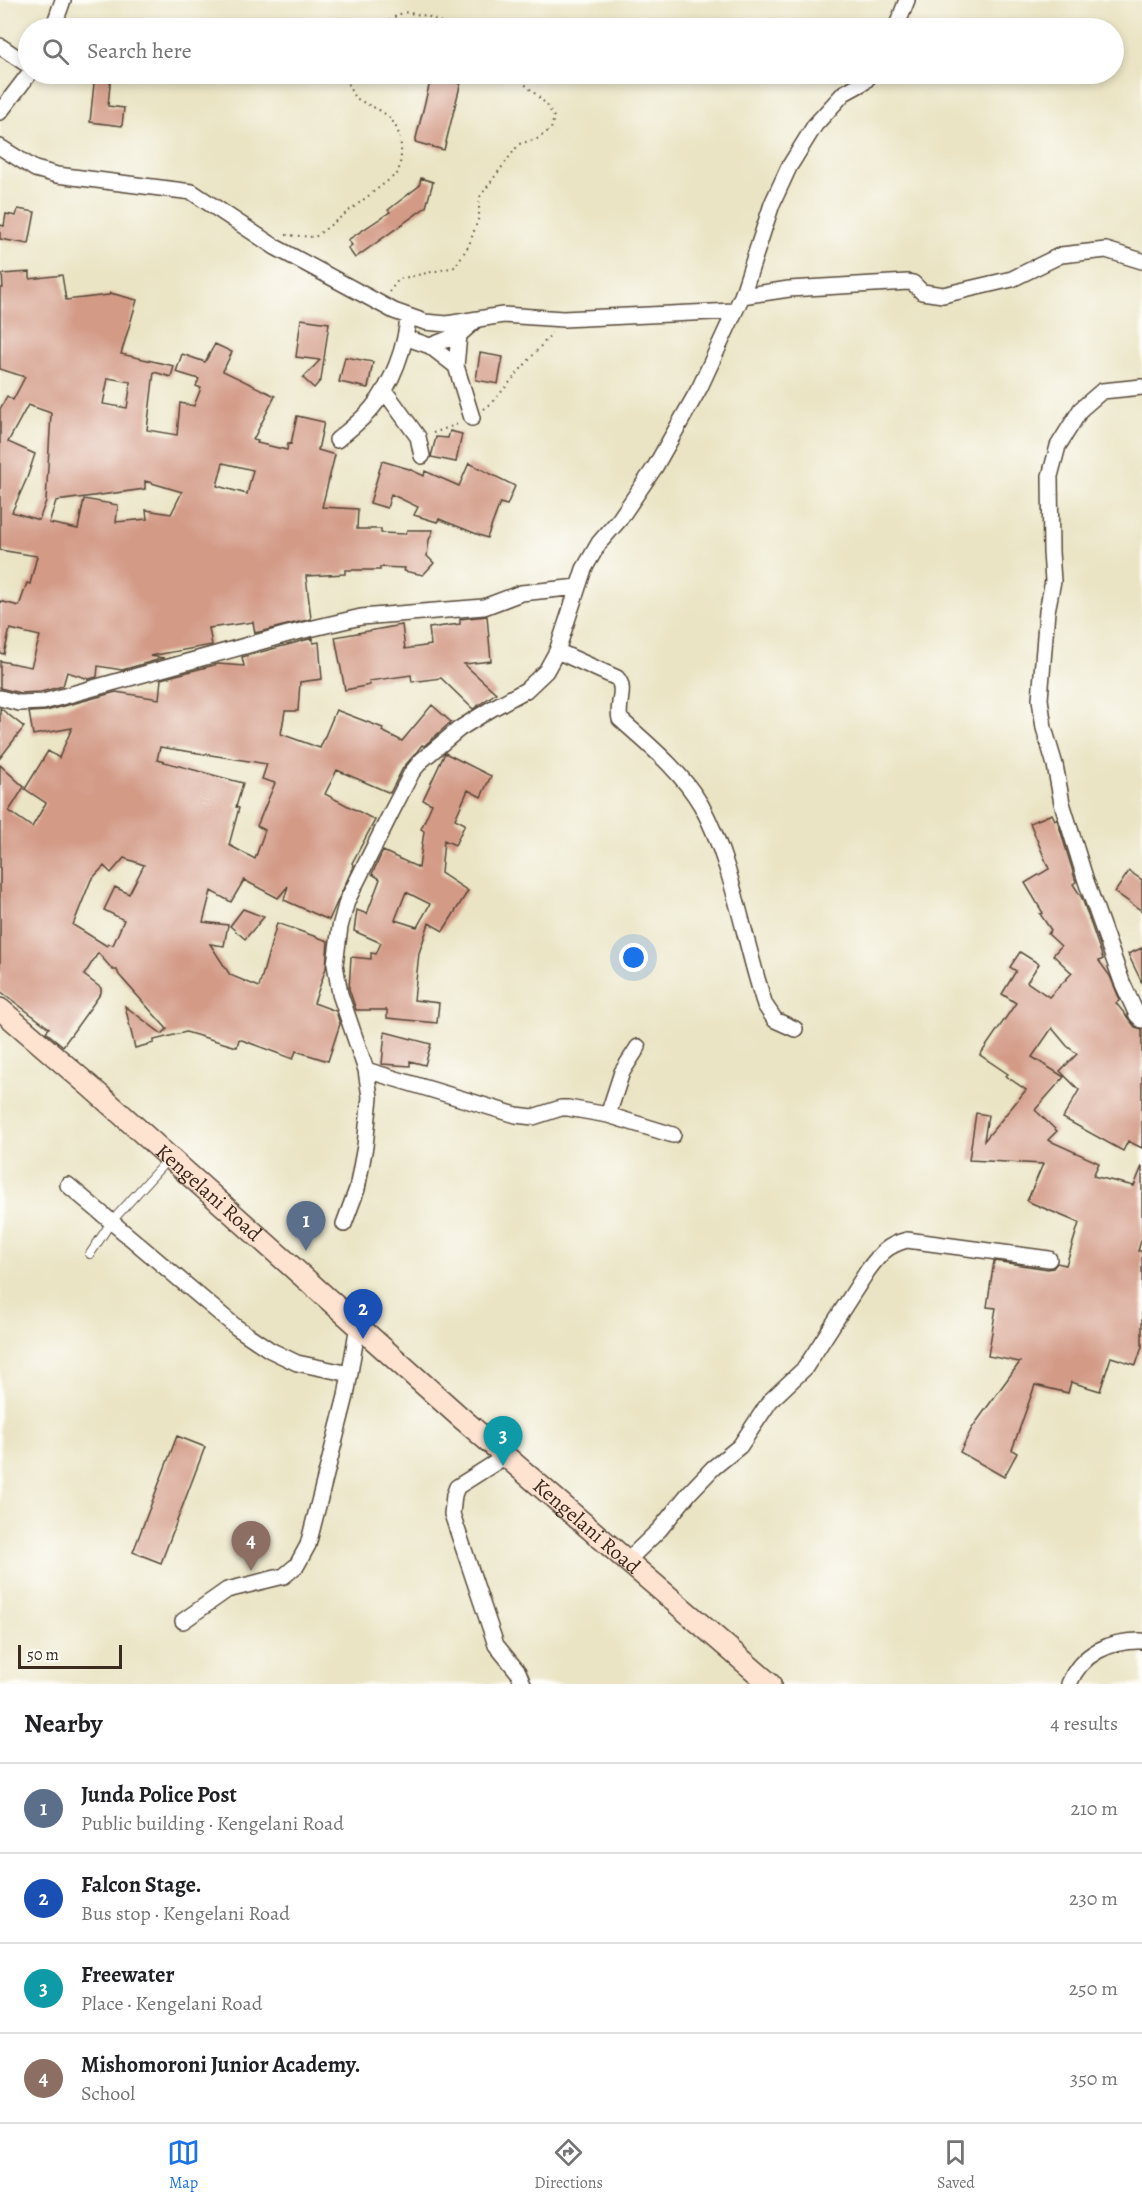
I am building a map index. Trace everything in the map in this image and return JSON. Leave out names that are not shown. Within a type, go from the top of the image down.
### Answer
[{"type":"main road","name":"Kengelani Road","points":[[0,1009],[568,1511],[628,1560],[770,1684]]},
{"type":"street","points":[[57,18],[63,0]]},
{"type":"street","points":[[900,18],[907,0]]},
{"type":"street","points":[[0,46],[18,58]]},
{"type":"street","points":[[0,112],[21,84]]},
{"type":"street","points":[[344,1224],[357,1189],[365,1146],[370,1097],[366,1070],[340,994],[335,964],[340,927],[347,901],[412,772],[422,760],[459,729],[526,690],[546,671],[556,651],[584,569],[599,543],[620,520],[643,485],[700,387],[742,296],[772,204],[789,167],[815,125],[844,93],[860,84]]},
{"type":"street","points":[[0,147],[35,169],[57,175],[192,192],[275,247],[408,317],[436,324],[503,315],[563,319],[734,311]]},
{"type":"street","points":[[742,296],[789,289],[908,282],[913,283],[922,292],[943,295],[1012,279],[1061,255],[1106,250],[1142,261]]},
{"type":"street","points":[[337,440],[373,406],[384,390],[406,338],[408,317]]},
{"type":"street","points":[[430,346],[459,335],[479,318]]},
{"type":"street","points":[[459,335],[456,366],[472,418]]},
{"type":"street","points":[[406,338],[430,346],[456,366]]},
{"type":"street","points":[[1142,387],[1102,392],[1081,409],[1058,446],[1050,476],[1053,582],[1047,611],[1040,699],[1044,728],[1055,765],[1062,803],[1086,882],[1122,982],[1137,1015],[1142,1020]]},
{"type":"street","points":[[384,390],[418,437],[422,456]]},
{"type":"street","points":[[0,698],[19,703],[43,702],[288,634],[361,617],[484,607],[521,593],[578,587]]},
{"type":"street","points":[[556,651],[617,678],[622,687],[618,712],[620,719],[677,772],[700,805],[717,843],[734,893],[765,1005],[775,1020],[795,1029]]},
{"type":"street","points":[[608,1115],[622,1072],[638,1047]]},
{"type":"street","points":[[366,1070],[498,1111],[525,1117],[539,1116],[564,1107],[608,1115],[673,1135]]},
{"type":"street","points":[[68,1185],[236,1327],[270,1350],[297,1362],[350,1374]]},
{"type":"street","points":[[628,1560],[660,1529],[713,1468],[744,1441],[770,1401],[804,1368],[868,1270],[892,1244],[908,1240],[1049,1258]]},
{"type":"street","points":[[183,1621],[227,1590],[284,1576],[297,1565],[308,1545],[346,1396],[358,1325]]},
{"type":"street","points":[[506,1456],[457,1487],[452,1514],[496,1645],[518,1672],[523,1684]]},
{"type":"street","points":[[1069,1684],[1079,1666],[1096,1651],[1115,1642],[1142,1641]]},
{"type":"lane","points":[[90,1254],[112,1221],[170,1158]]},
{"type":"path","points":[[392,18],[404,12],[432,18]]},
{"type":"path","points":[[277,234],[315,237],[398,173],[402,146],[398,129],[383,112],[355,96],[348,84]]},
{"type":"path","points":[[376,301],[393,288],[399,279],[455,267],[469,245],[478,217],[479,198],[519,144],[537,139],[551,129],[554,117],[546,104],[524,84]]},
{"type":"path","points":[[418,437],[448,429],[472,418],[492,404],[563,319]]},
{"type":"building","points":[[94,84],[110,84],[108,106],[124,108],[122,126],[90,122]]},
{"type":"building","points":[[430,84],[460,84],[444,150],[415,142]]},
{"type":"building","points":[[421,178],[433,182],[426,207],[355,258],[348,248],[352,245],[348,240],[390,212],[388,210],[419,186]]},
{"type":"building","points":[[18,209],[35,212],[29,244],[0,239],[0,225],[4,226],[6,214],[16,216]]},
{"type":"building","points":[[30,272],[30,279],[62,275],[66,300],[109,295],[110,293],[137,300],[121,354],[174,366],[171,377],[154,372],[147,430],[177,435],[180,403],[194,406],[201,388],[196,386],[199,379],[176,372],[182,354],[205,362],[215,344],[232,352],[223,371],[275,396],[253,440],[287,450],[288,443],[291,444],[297,416],[324,422],[318,450],[335,455],[322,507],[358,509],[357,529],[381,529],[381,533],[405,534],[407,530],[433,530],[427,556],[434,563],[423,575],[404,571],[405,568],[380,567],[380,570],[345,570],[345,574],[306,576],[311,619],[255,633],[253,622],[209,628],[212,645],[150,656],[164,658],[122,670],[98,666],[97,677],[89,679],[67,672],[63,686],[41,692],[20,693],[0,688],[0,661],[31,667],[40,636],[10,629],[4,654],[0,653],[0,601],[19,606],[27,583],[30,584],[37,556],[0,550],[0,409],[7,396],[13,400],[25,377],[0,369],[2,274]],"holes":[[[108,378],[131,382],[127,408],[103,404]],[[28,405],[51,413],[46,501],[39,520],[12,512],[35,454],[8,442]],[[223,463],[253,470],[247,494],[217,486]],[[145,481],[182,492],[171,514],[146,510],[147,519],[116,522],[118,505],[84,499],[78,529],[49,523],[56,501],[145,489]]]},
{"type":"building","points":[[301,319],[329,323],[321,380],[314,388],[303,378],[320,360],[296,357]]},
{"type":"building","points":[[480,353],[503,357],[498,384],[476,380]]},
{"type":"building","points":[[345,357],[373,362],[368,388],[339,382]]},
{"type":"building","points":[[450,431],[462,434],[456,462],[431,457],[436,437],[448,438]]},
{"type":"building","points":[[382,461],[424,476],[425,471],[459,486],[469,463],[515,486],[507,505],[500,503],[487,538],[439,519],[437,522],[414,515],[418,507],[391,494],[387,508],[370,503]]},
{"type":"building","points":[[487,616],[491,661],[464,664],[496,693],[473,709],[441,678],[412,682],[411,675],[369,681],[370,685],[345,690],[335,637],[402,625],[405,649],[431,645],[429,628],[460,624],[460,619]]},
{"type":"building","points":[[313,638],[313,643],[319,642],[322,679],[300,682],[298,711],[285,711],[281,734],[320,748],[336,710],[383,728],[382,731],[402,741],[432,705],[451,722],[424,746],[422,745],[403,768],[390,793],[337,770],[325,794],[375,820],[352,863],[354,865],[329,920],[284,900],[288,886],[278,898],[244,880],[231,902],[211,891],[203,922],[228,925],[224,946],[210,944],[230,975],[259,987],[277,923],[328,941],[326,968],[314,1003],[336,1011],[340,1024],[328,1061],[296,1051],[293,1059],[239,1039],[237,1047],[186,1032],[154,1040],[154,1043],[135,1048],[125,1006],[162,1034],[167,1029],[117,970],[113,970],[98,953],[84,975],[101,988],[101,993],[63,1046],[46,1032],[49,1028],[0,991],[0,765],[24,787],[9,811],[32,827],[46,803],[25,789],[48,751],[59,758],[72,728],[33,735],[29,712],[46,711],[116,692],[159,699],[161,679],[218,664],[244,666],[242,657]],"holes":[[[160,747],[267,764],[262,779],[275,783],[257,826],[265,830],[255,859],[229,845],[243,783],[157,760]],[[124,858],[144,865],[129,894],[115,887],[104,910],[124,920],[113,945],[107,946],[73,925],[91,880],[104,866],[111,873]]]},
{"type":"building","points":[[0,708],[24,727],[0,758]]},
{"type":"building","points":[[445,753],[491,776],[481,797],[468,790],[455,819],[465,824],[455,845],[444,840],[441,873],[468,891],[443,931],[429,923],[419,953],[414,1000],[439,1003],[437,1023],[387,1018],[387,1010],[356,1010],[349,989],[351,957],[371,959],[371,953],[376,954],[381,943],[354,931],[357,910],[367,914],[380,879],[372,874],[383,851],[419,868],[424,831],[421,829],[432,804],[423,800]],"holes":[[[406,892],[430,904],[417,927],[395,920]]]},
{"type":"building","points":[[1052,814],[1055,820],[1057,819],[1076,882],[1073,884],[1082,898],[1103,959],[1099,961],[1110,976],[1120,1000],[1116,1003],[1135,1027],[1142,1029],[1142,1148],[1128,1141],[1123,1151],[1063,1118],[1079,1090],[1060,1071],[1077,1054],[1052,1028],[1032,1057],[1064,1077],[1035,1110],[1057,1131],[1048,1140],[1099,1163],[1093,1176],[1134,1186],[1142,1166],[1142,1238],[1138,1251],[1142,1251],[1142,1347],[1136,1365],[1111,1357],[1100,1391],[1071,1382],[1068,1393],[1035,1385],[1012,1450],[1017,1453],[1004,1477],[960,1452],[972,1428],[1020,1362],[988,1356],[996,1308],[987,1307],[994,1261],[1048,1269],[1053,1268],[1057,1263],[1066,1265],[1079,1223],[1027,1201],[1043,1164],[969,1160],[976,1113],[988,1115],[984,1141],[1026,1090],[1006,1076],[1008,1074],[980,1055],[1016,1003],[1002,994],[1016,971],[1010,967],[1020,952],[1039,964],[1027,982],[1049,997],[1072,973],[1053,955],[1061,946],[1048,934],[1051,930],[1040,914],[1043,913],[1025,883],[1049,869],[1030,823]]},
{"type":"building","points":[[1129,871],[1142,880],[1142,911],[1115,892]]},
{"type":"building","points":[[243,909],[264,917],[245,939],[230,926]]},
{"type":"building","points":[[1142,948],[1142,983],[1128,954]]},
{"type":"building","points":[[385,1032],[431,1044],[425,1065],[410,1061],[410,1066],[382,1064]]},
{"type":"building","points":[[177,1436],[205,1447],[161,1563],[133,1552]]},
{"type":"place","name":"Junda Police Post","points":[[306,1251]]},
{"type":"place","name":"Falcon Stage.","points":[[363,1339]]},
{"type":"place","name":"Freewater","points":[[503,1466]]},
{"type":"place","name":"Mishomoroni Junior Academy.","points":[[251,1571]]}]
